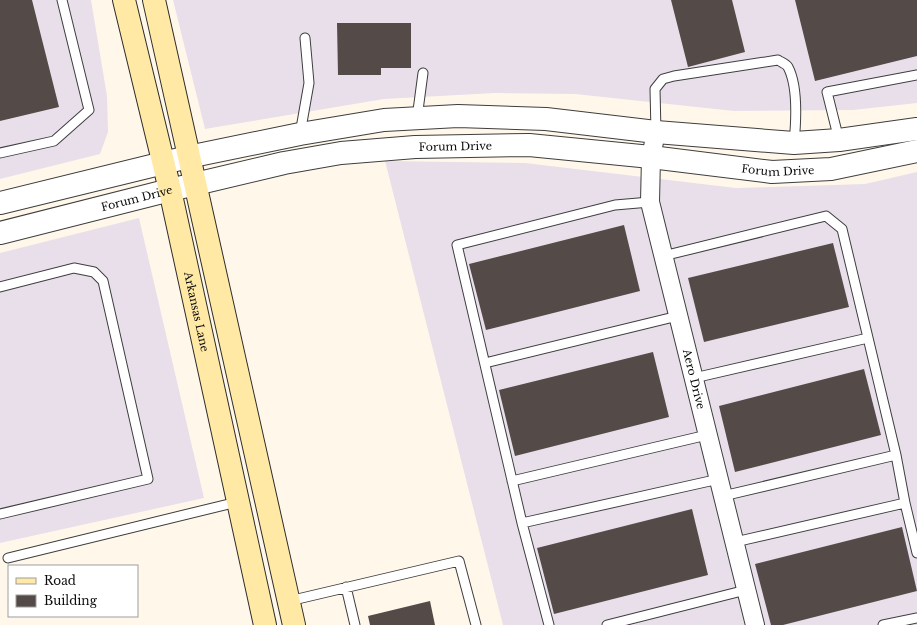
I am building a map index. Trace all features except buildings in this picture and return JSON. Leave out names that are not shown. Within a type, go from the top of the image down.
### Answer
[{"type":"main road","name":"Arkansas Lane","points":[[124,0],[170,190],[265,625]]},
{"type":"main road","points":[[154,0],[294,625]]},
{"type":"street","points":[[0,203],[188,157],[300,134],[384,120],[458,116],[546,118],[656,132],[794,143],[839,140],[917,129]]},
{"type":"street","name":"Aero Drive","points":[[656,132],[651,157],[650,202],[755,625]]},
{"type":"street","name":"Forum Drive","points":[[0,234],[195,184],[284,163],[341,153],[415,147],[529,145],[651,157],[772,172],[831,169],[917,151]]},
{"type":"lane","points":[[0,154],[54,141],[89,110],[62,0]]},
{"type":"lane","points":[[300,134],[309,83],[305,38]]},
{"type":"lane","points":[[656,132],[655,89],[663,79],[778,60],[788,66],[796,112],[794,143]]},
{"type":"lane","points":[[417,118],[423,73]]},
{"type":"lane","points":[[839,140],[827,92],[917,75]]},
{"type":"lane","points":[[549,625],[522,523],[457,245],[615,205],[650,202]]},
{"type":"lane","points":[[663,256],[826,216],[842,230],[896,455],[905,503],[917,553]]},
{"type":"lane","points":[[0,287],[74,268],[94,272],[103,281],[148,478],[0,514]]},
{"type":"lane","points":[[484,363],[678,316]]},
{"type":"lane","points":[[694,378],[868,338]]},
{"type":"lane","points":[[512,481],[708,435]]},
{"type":"lane","points":[[522,523],[896,455]]},
{"type":"lane","points":[[8,558],[237,502]]},
{"type":"lane","points":[[735,542],[905,503]]},
{"type":"lane","points":[[289,601],[459,561],[476,625]]},
{"type":"lane","points":[[346,587],[355,625]]},
{"type":"lane","points":[[607,625],[746,590]]},
{"type":"lane","points":[[883,625],[917,618]]},
{"type":"shaded area","points":[[0,0],[91,0],[107,96],[108,132],[100,154],[0,179]]},
{"type":"shaded area","points":[[173,0],[917,0],[917,103],[853,110],[734,111],[575,94],[495,93],[384,99],[205,129]]},
{"type":"shaded area","points":[[385,161],[525,163],[736,188],[865,184],[917,172],[917,625],[503,625]]},
{"type":"shaded area","points":[[139,218],[204,498],[0,543],[0,253]]}]
